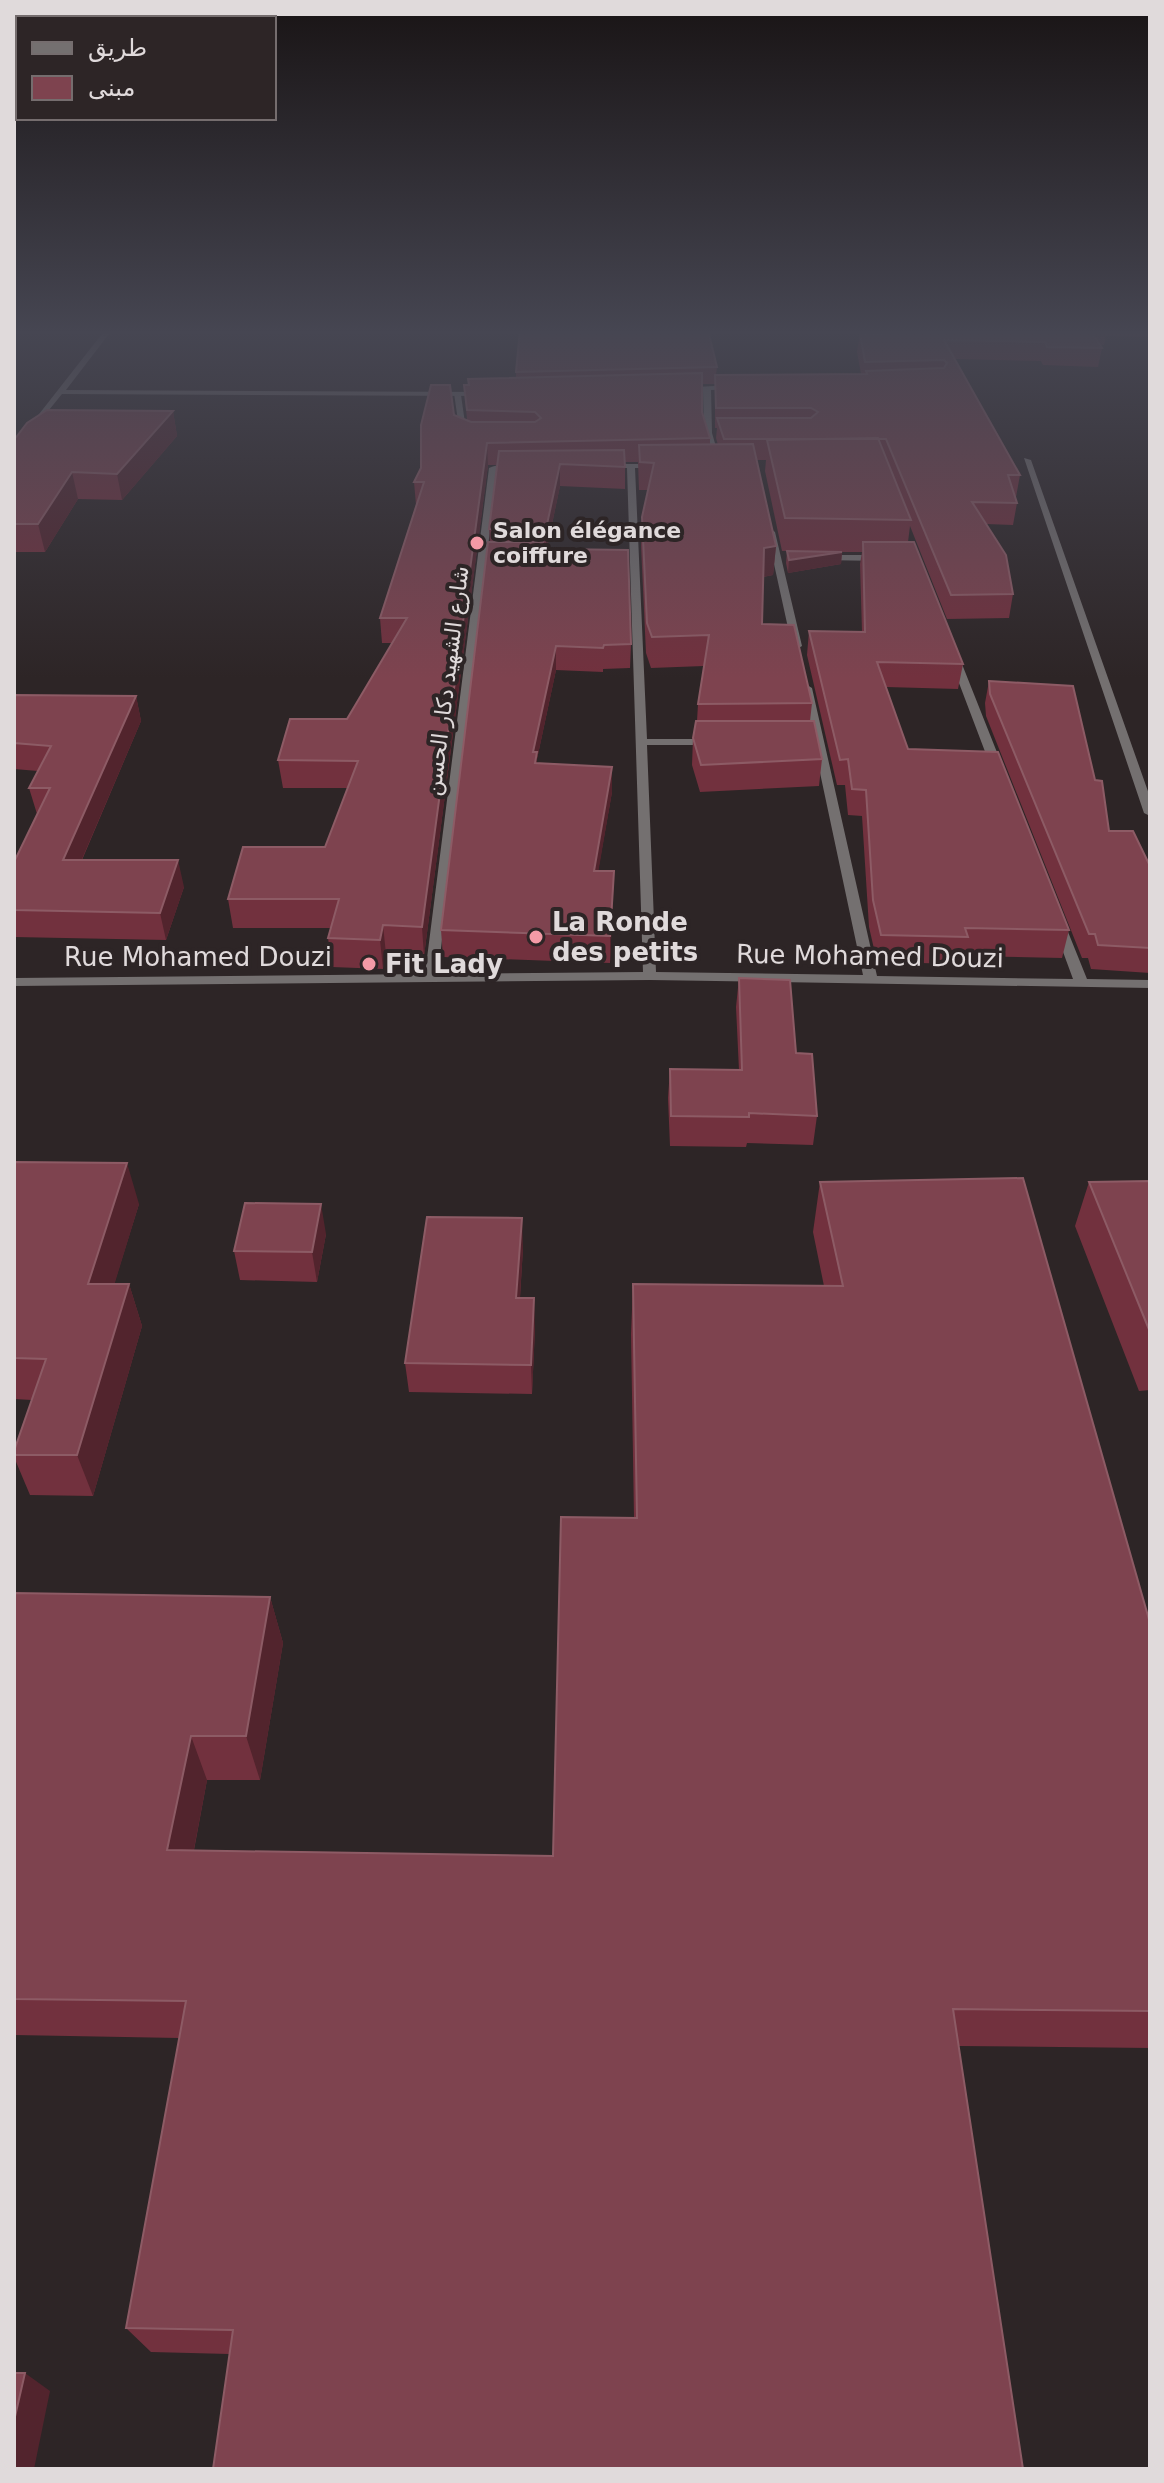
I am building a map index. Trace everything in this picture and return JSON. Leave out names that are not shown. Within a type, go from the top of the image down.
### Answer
[{"type":"street","points":[[712,446],[717,465]]},
{"type":"street","points":[[1027,460],[1150,813]]},
{"type":"street","points":[[703,465],[730,465]]},
{"type":"street","points":[[631,466],[650,976]]},
{"type":"street","points":[[585,467],[674,466]]},
{"type":"street","name":"شارع الشهيد دكار الحسن","points":[[431,980],[493,468],[524,467]]},
{"type":"street","points":[[770,526],[801,664]]},
{"type":"street","points":[[777,557],[792,557]]},
{"type":"street","points":[[482,558],[497,558]]},
{"type":"street","points":[[619,558],[634,558]]},
{"type":"street","points":[[808,558],[900,559]]},
{"type":"street","points":[[950,647],[1001,779]]},
{"type":"street","points":[[805,679],[871,980]]},
{"type":"street","points":[[804,741],[819,741]]},
{"type":"street","points":[[641,742],[730,742]]},
{"type":"street","points":[[1053,911],[1082,984]]},
{"type":"street","name":"Rue Mohamed Douzi","points":[[14,982],[650,976],[1150,984]]},
{"type":"building","points":[[14,446],[142,446],[117,474],[72,472],[38,524],[14,524]]},
{"type":"building","points":[[421,446],[487,446],[422,927],[383,925],[380,940],[328,938],[339,899],[228,899],[243,847],[325,847],[358,761],[278,760],[290,719],[347,719],[407,618],[380,618],[424,482],[414,482],[421,468]]},
{"type":"building","points":[[639,446],[753,446],[776,546],[764,548],[762,624],[794,625],[812,703],[698,704],[709,635],[652,637],[647,623],[642,517],[654,463],[640,462]]},
{"type":"building","points":[[768,446],[881,446],[911,520],[785,518]]},
{"type":"building","points":[[889,446],[1004,446],[1020,475],[1008,475],[1017,503],[972,502],[1006,555],[1013,594],[951,595]]},
{"type":"building","points":[[624,450],[625,467],[560,464],[546,529],[489,529],[499,451]]},
{"type":"building","points":[[488,542],[543,542],[542,548],[553,549],[628,550],[631,644],[604,645],[603,648],[556,646],[533,752],[537,752],[535,763],[612,767],[594,871],[614,871],[610,936],[441,930]]},
{"type":"building","points":[[863,542],[914,542],[963,664],[877,662],[908,749],[998,752],[1069,930],[965,928],[968,937],[881,935],[873,900],[866,790],[852,789],[848,759],[840,760],[809,631],[865,632]]},
{"type":"building","points":[[787,551],[842,552],[789,560]]},
{"type":"building","points":[[989,681],[1073,686],[1095,780],[1102,781],[1109,831],[1133,831],[1150,866],[1150,948],[1098,945],[1095,934],[1089,934],[990,694]]},
{"type":"building","points":[[14,695],[136,696],[63,860],[178,860],[160,913],[14,910],[14,862],[50,788],[29,788],[51,746],[14,743]]},
{"type":"building","points":[[696,721],[814,721],[822,759],[701,765],[693,738]]},
{"type":"building","points":[[739,978],[790,980],[796,1053],[812,1054],[817,1116],[749,1113],[749,1117],[671,1116],[670,1069],[742,1070]]},
{"type":"building","points":[[14,1162],[127,1163],[88,1284],[129,1284],[77,1455],[14,1455],[46,1359],[14,1358]]},
{"type":"building","points":[[1023,1178],[1150,1623],[1150,2011],[953,2009],[1023,2469],[213,2469],[233,2330],[126,2328],[186,2001],[14,1999],[14,1593],[270,1597],[246,1736],[191,1736],[167,1850],[553,1856],[561,1517],[637,1518],[633,1284],[843,1286],[820,1182]]},
{"type":"building","points":[[1150,1181],[1150,1332],[1089,1182]]},
{"type":"building","points":[[245,1203],[321,1204],[312,1252],[234,1251]]},
{"type":"building","points":[[427,1217],[522,1218],[516,1298],[534,1298],[531,1365],[405,1363]]},
{"type":"building","points":[[14,2373],[25,2373],[14,2421]]},
{"type":"place","name":"Salon élégance coiffure","points":[[477,543]]},
{"type":"place","name":"La Ronde des petits","points":[[536,937]]},
{"type":"place","name":"Fit Lady","points":[[369,964]]}]
